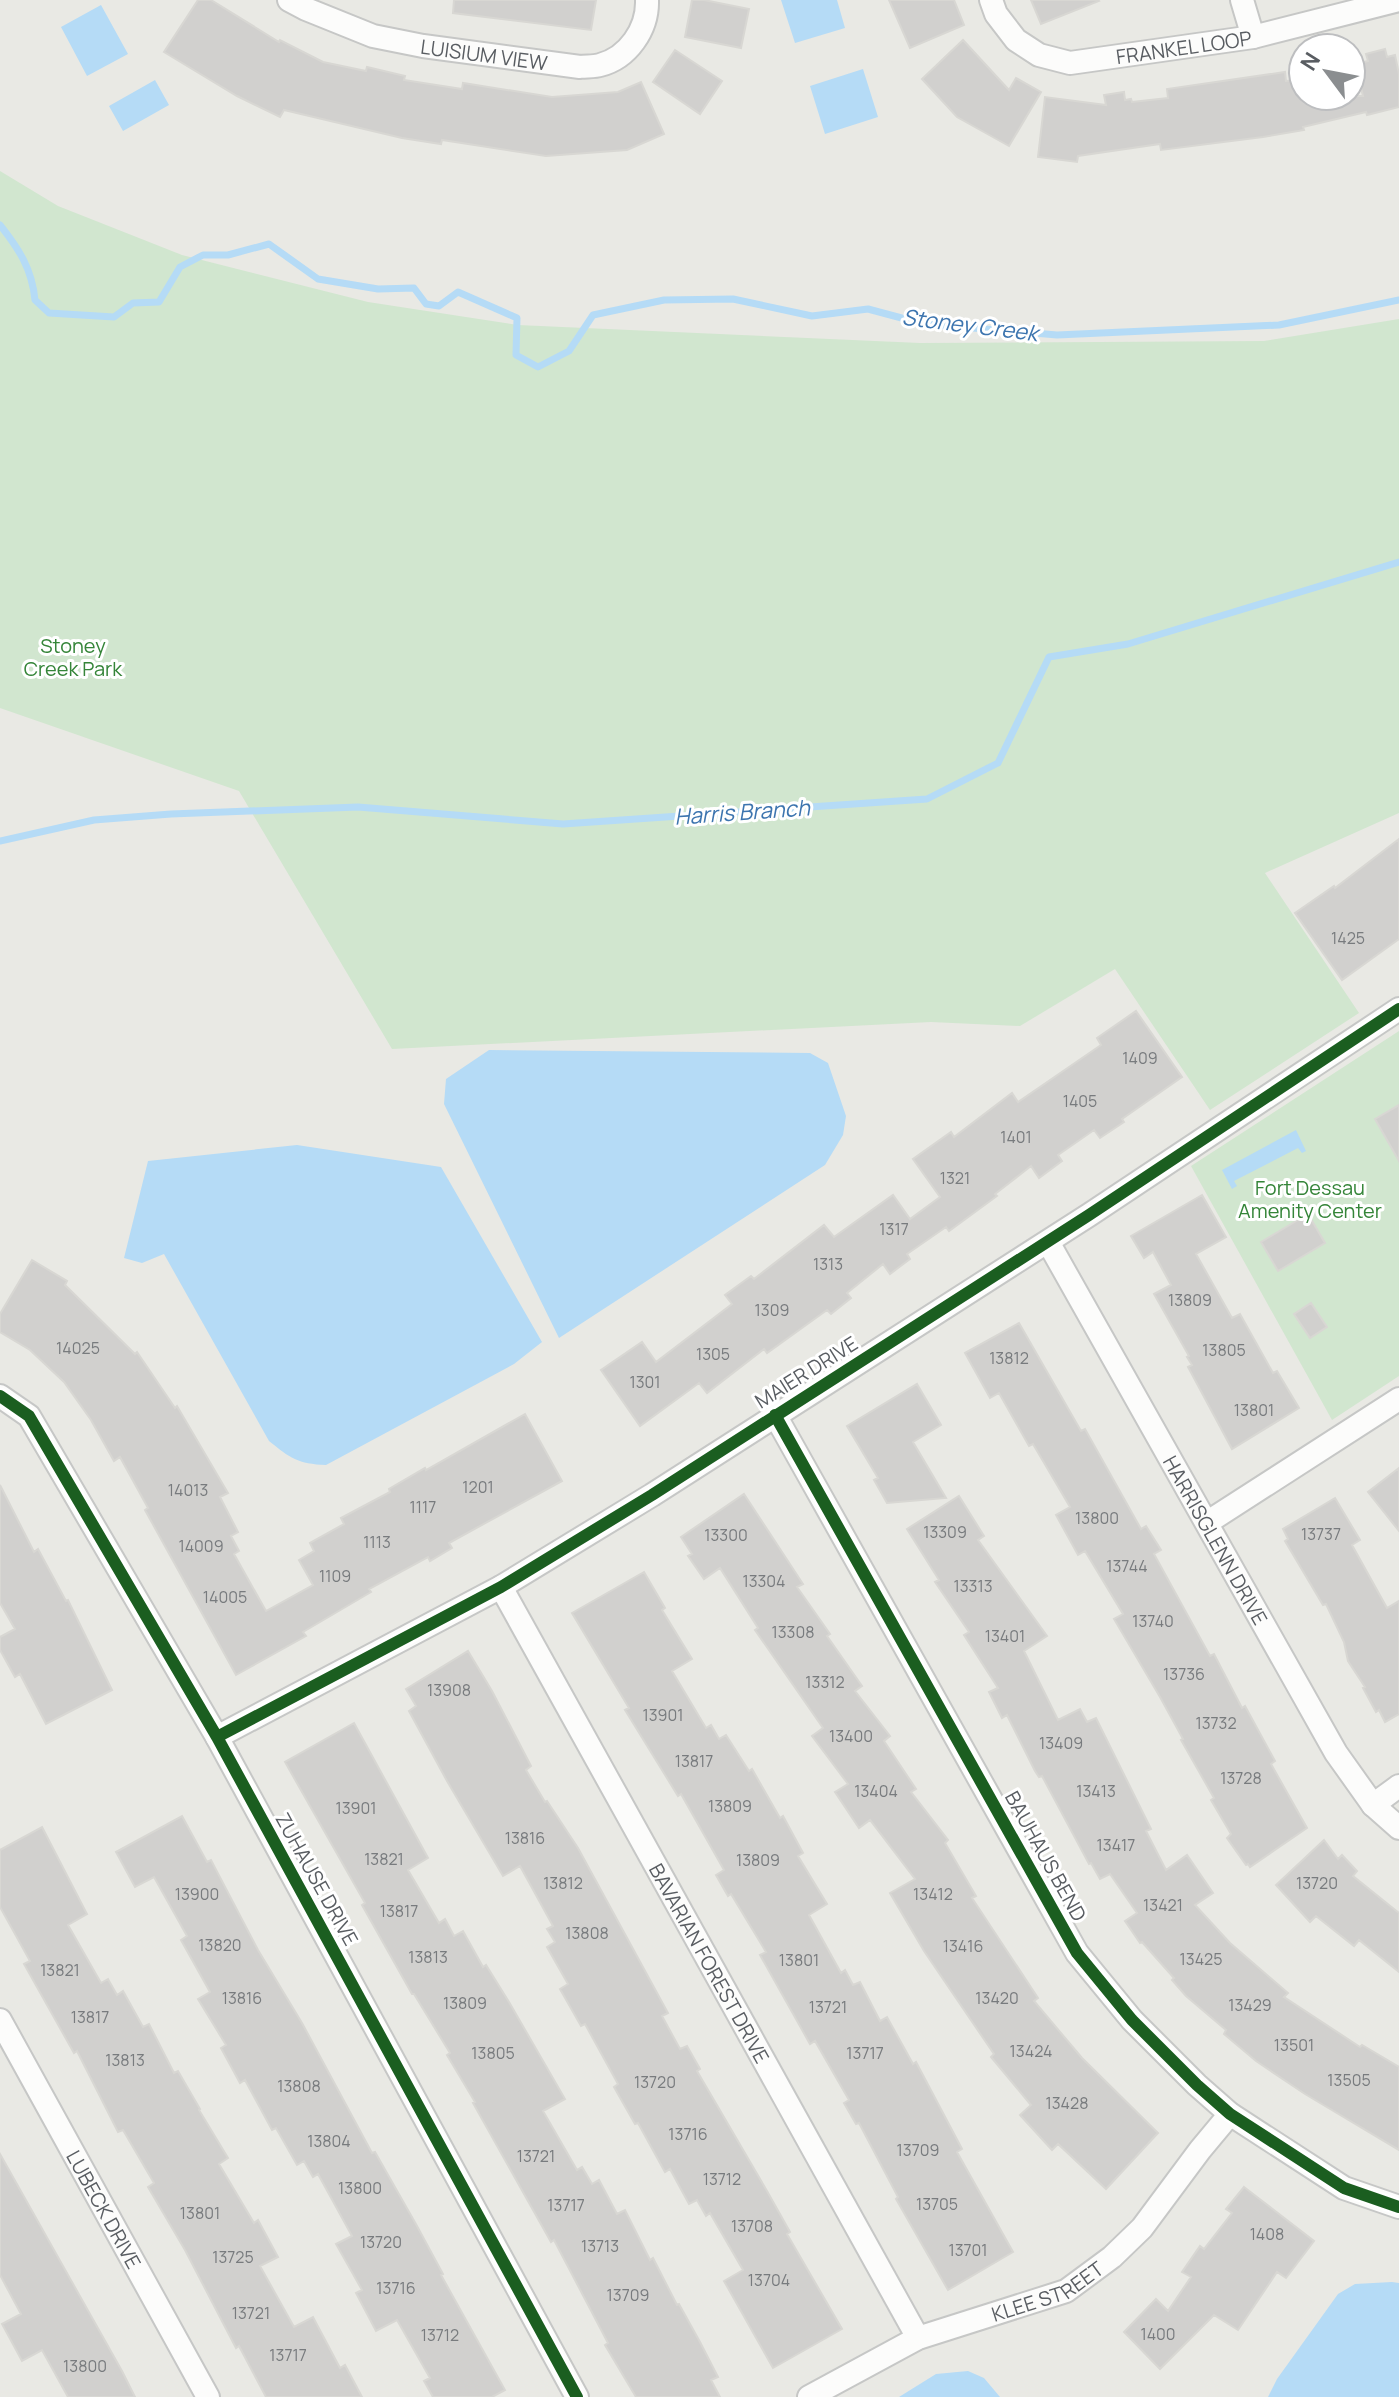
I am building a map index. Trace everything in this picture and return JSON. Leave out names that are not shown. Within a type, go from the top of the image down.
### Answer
[{"type":"street","name":"LUISIUM VIEW","points":[[289,0],[373,36],[423,46],[580,67],[601,65],[623,54],[640,34],[647,0]]},
{"type":"street","name":"FRANKEL LOOP","points":[[991,0],[996,14],[1016,40],[1039,55],[1070,63],[1253,37],[1399,0]]},
{"type":"street","points":[[1242,0],[1253,37]]},
{"type":"street","name":"MAIER DRIVE","points":[[217,1737],[501,1587],[652,1495],[1048,1242],[1399,1009]]},
{"type":"street","name":"HARRISGLENN DRIVE","points":[[1048,1242],[1336,1753],[1373,1805],[1399,1828]]},
{"type":"street","name":"ZUHAUSE DRIVE","points":[[0,1396],[29,1416],[217,1737],[577,2397]]},
{"type":"street","points":[[1208,1522],[1399,1399]]},
{"type":"street","name":"BAUHAUS BEND","points":[[775,1415],[1077,1953],[1132,2020],[1230,2114],[1344,2188],[1399,2207]]},
{"type":"street","name":"BAVARIAN FOREST DRIVE","points":[[501,1587],[918,2338]]},
{"type":"street","points":[[1373,1805],[1399,1786]]},
{"type":"street","name":"LUBECK DRIVE","points":[[0,2020],[208,2397]]},
{"type":"street","name":"KLEE STREET","points":[[809,2397],[918,2338],[1066,2291],[1112,2257],[1142,2228],[1230,2114]]},
{"type":"green space","name":"Stoney Creek Park","points":[[0,171],[58,206],[182,255],[368,302],[518,325],[920,343],[1264,341],[1399,319],[1399,813],[1265,873],[1359,1013],[1210,1110],[1115,969],[1020,1026],[931,1022],[392,1049],[239,791],[0,708]]},
{"type":"green space","name":"Fort Dessau Amenity Center","points":[[1399,1031],[1399,1376],[1332,1420],[1191,1166]]},
{"type":"water","points":[[781,0],[837,0],[845,28],[795,43]]},
{"type":"water","points":[[101,5],[128,54],[87,76],[61,27]]},
{"type":"water","points":[[863,69],[878,117],[825,134],[810,86]]},
{"type":"water","points":[[155,80],[169,105],[123,131],[109,106]]},
{"type":"water","points":[[489,1050],[810,1053],[828,1063],[846,1116],[843,1135],[825,1165],[559,1338],[444,1104],[446,1079]]},
{"type":"water","points":[[1296,1130],[1306,1151],[1302,1153],[1298,1148],[1234,1181],[1237,1186],[1232,1189],[1222,1170]]},
{"type":"water","points":[[297,1145],[441,1167],[542,1342],[514,1364],[326,1465],[295,1459],[269,1441],[164,1254],[142,1263],[124,1258],[148,1161]]},
{"type":"water","points":[[1399,2283],[1399,2397],[1268,2397],[1277,2379],[1338,2294],[1355,2284]]},
{"type":"water","points":[[968,2371],[984,2378],[1000,2397],[899,2397],[936,2374]]},
{"type":"building","points":[[198,0],[211,0],[279,42],[323,62],[366,71],[367,67],[405,76],[404,80],[462,89],[463,83],[552,97],[618,92],[641,82],[664,134],[627,150],[546,156],[442,140],[441,144],[402,138],[284,110],[280,117],[237,96],[164,52]]},
{"type":"building","points":[[454,0],[596,0],[591,30],[453,13]]},
{"type":"building","points":[[692,0],[749,9],[741,48],[685,37]]},
{"type":"building","points":[[889,0],[954,0],[964,25],[910,48]]},
{"type":"building","points":[[1031,0],[1098,0],[1099,1],[1041,24]]},
{"type":"building","points":[[963,40],[1009,90],[1016,78],[1041,92],[1009,146],[957,117],[922,79]]},
{"type":"building","points":[[1385,49],[1387,57],[1395,55],[1399,74],[1399,107],[1367,115],[1367,54]]},
{"type":"building","points":[[675,50],[722,81],[700,114],[653,82]]},
{"type":"building","points":[[1285,72],[1287,112],[1366,112],[1303,127],[1304,130],[1263,137],[1161,150],[1160,144],[1078,156],[1077,162],[1038,157],[1045,97],[1106,105],[1104,95],[1124,92],[1125,100],[1131,99],[1132,102],[1168,98],[1167,89]]},
{"type":"building","points":[[1399,839],[1399,939],[1342,980],[1295,913],[1335,888]]},
{"type":"building","points":[[1136,1011],[1182,1077],[1100,1138],[1094,1130],[1058,1155],[1062,1161],[1039,1178],[1031,1166],[949,1231],[946,1227],[907,1254],[910,1259],[890,1274],[883,1264],[847,1293],[851,1298],[831,1314],[827,1310],[767,1353],[764,1349],[707,1393],[699,1383],[640,1426],[601,1370],[642,1342],[656,1362],[732,1304],[725,1295],[751,1276],[754,1279],[824,1225],[834,1237],[893,1195],[910,1219],[940,1197],[913,1159],[951,1132],[954,1137],[1012,1093],[1018,1102],[1101,1045],[1097,1038]]},
{"type":"building","points":[[1399,1105],[1399,1161],[1375,1119]]},
{"type":"building","points":[[1202,1195],[1226,1237],[1196,1254],[1232,1318],[1240,1314],[1273,1373],[1277,1371],[1299,1408],[1232,1449],[1188,1367],[1192,1365],[1189,1356],[1154,1294],[1171,1285],[1153,1252],[1144,1258],[1131,1236]]},
{"type":"building","points":[[1308,1214],[1325,1243],[1278,1271],[1261,1242]]},
{"type":"building","points":[[32,1260],[67,1281],[65,1285],[135,1354],[137,1352],[175,1408],[177,1406],[228,1493],[220,1497],[238,1532],[231,1536],[239,1551],[234,1554],[266,1611],[313,1585],[299,1560],[314,1551],[310,1543],[344,1524],[341,1518],[525,1414],[562,1481],[449,1543],[452,1548],[430,1561],[428,1557],[369,1589],[371,1592],[303,1632],[306,1636],[236,1675],[145,1510],[148,1508],[120,1457],[114,1461],[91,1420],[64,1382],[30,1350],[0,1332],[0,1314]]},
{"type":"building","points":[[1311,1303],[1327,1327],[1310,1338],[1294,1314]]},
{"type":"building","points":[[1019,1323],[1081,1431],[1085,1429],[1141,1529],[1146,1526],[1161,1550],[1154,1554],[1210,1656],[1214,1654],[1242,1708],[1245,1706],[1275,1761],[1271,1764],[1307,1828],[1250,1867],[1227,1838],[1231,1834],[1211,1800],[1214,1798],[1114,1619],[1123,1614],[1085,1551],[1078,1555],[1056,1515],[1070,1507],[1033,1444],[1029,1446],[999,1393],[990,1398],[965,1353]]},
{"type":"building","points":[[917,1384],[941,1425],[913,1442],[946,1498],[887,1503],[874,1480],[878,1478],[847,1426]]},
{"type":"building","points":[[1399,1468],[1399,1531],[1368,1492]]},
{"type":"building","points":[[0,1485],[34,1552],[38,1549],[68,1600],[112,1690],[46,1724],[20,1674],[15,1677],[0,1650],[0,1637],[15,1629],[0,1603]]},
{"type":"building","points":[[744,1494],[803,1584],[797,1587],[830,1634],[827,1636],[862,1686],[855,1691],[890,1736],[884,1741],[916,1789],[911,1792],[948,1840],[945,1843],[976,1896],[972,1898],[1038,1998],[1034,2001],[1082,2058],[1158,2133],[1106,2189],[1058,2144],[1052,2150],[1020,2115],[1031,2105],[991,2057],[994,2054],[924,1951],[890,1893],[915,1879],[870,1820],[859,1828],[835,1792],[848,1784],[812,1736],[823,1728],[755,1630],[758,1628],[720,1568],[704,1579],[688,1556],[692,1554],[681,1537]]},
{"type":"building","points":[[959,1496],[984,1536],[978,1540],[1047,1636],[1024,1651],[1058,1720],[1080,1709],[1087,1722],[1096,1718],[1151,1829],[1146,1831],[1166,1870],[1187,1855],[1213,1893],[1195,1905],[1230,1943],[1288,1993],[1284,1997],[1360,2047],[1362,2045],[1399,2067],[1399,2150],[1256,2061],[1186,1996],[1125,1921],[1137,1913],[1110,1874],[1100,1879],[1089,1864],[1042,1776],[1039,1777],[1035,1771],[1007,1715],[1002,1718],[989,1692],[998,1688],[964,1635],[969,1632],[935,1582],[939,1580],[907,1529]]},
{"type":"building","points":[[1335,1498],[1360,1540],[1352,1545],[1387,1608],[1399,1601],[1399,1714],[1385,1722],[1379,1710],[1376,1712],[1348,1661],[1344,1642],[1326,1604],[1323,1605],[1285,1541],[1288,1539],[1283,1529]]},
{"type":"building","points":[[644,1572],[665,1608],[662,1610],[692,1659],[672,1671],[706,1728],[711,1725],[719,1739],[726,1735],[749,1771],[752,1769],[780,1818],[783,1816],[803,1853],[798,1856],[827,1904],[809,1915],[841,1973],[845,1970],[853,1985],[860,1982],[880,2021],[887,2017],[913,2064],[916,2062],[962,2149],[957,2152],[1013,2252],[948,2290],[896,2199],[898,2197],[859,2123],[856,2124],[844,2103],[849,2100],[815,2041],[810,2044],[760,1955],[766,1952],[716,1875],[724,1870],[681,1794],[678,1796],[625,1710],[629,1708],[572,1613]]},
{"type":"building","points":[[468,1651],[531,1766],[526,1770],[578,1848],[668,2013],[662,2016],[680,2049],[687,2046],[700,2069],[697,2071],[842,2329],[773,2368],[724,2281],[743,2270],[710,2213],[706,2216],[697,2200],[689,2204],[670,2169],[665,2172],[614,2087],[618,2084],[585,2024],[581,2026],[560,1989],[568,1984],[547,1947],[555,1942],[547,1929],[553,1926],[520,1866],[503,1876],[409,1711],[416,1706],[406,1689]]},
{"type":"building","points":[[354,1723],[428,1858],[408,1870],[439,1923],[445,1919],[454,1936],[463,1931],[483,1967],[486,1965],[509,2002],[565,2099],[543,2111],[577,2170],[582,2167],[592,2184],[599,2180],[617,2214],[625,2210],[650,2260],[653,2258],[718,2377],[711,2380],[720,2397],[636,2397],[605,2345],[608,2343],[554,2240],[551,2242],[447,2055],[450,2053],[412,1994],[362,1905],[365,1903],[285,1762]]},
{"type":"building","points":[[182,1816],[207,1862],[211,1860],[372,2153],[375,2152],[417,2226],[505,2390],[492,2397],[433,2397],[424,2381],[430,2378],[397,2320],[376,2331],[356,2293],[362,2290],[336,2244],[352,2236],[318,2174],[313,2177],[304,2161],[297,2165],[276,2128],[272,2130],[245,2080],[240,2083],[221,2048],[226,2045],[198,1999],[210,1992],[181,1940],[187,1936],[154,1877],[135,1887],[116,1852]]},
{"type":"building","points":[[42,1827],[87,1914],[68,1925],[101,1983],[108,1979],[117,1995],[123,1991],[143,2027],[149,2024],[174,2073],[178,2071],[228,2158],[219,2164],[254,2223],[258,2220],[278,2257],[260,2266],[294,2327],[313,2317],[340,2368],[345,2365],[362,2397],[266,2397],[239,2346],[236,2348],[148,2187],[154,2183],[123,2130],[118,2132],[77,2051],[74,2053],[24,1964],[30,1961],[0,1907],[0,1850]]},
{"type":"building","points":[[1324,1840],[1338,1859],[1342,1855],[1357,1871],[1353,1876],[1399,1913],[1399,1972],[1359,1940],[1354,1946],[1316,1916],[1310,1922],[1276,1885]]},
{"type":"building","points":[[0,2154],[135,2397],[68,2397],[42,2350],[22,2361],[2,2324],[21,2314],[0,2275]]},
{"type":"building","points":[[1244,2187],[1314,2241],[1286,2278],[1277,2272],[1238,2330],[1214,2315],[1160,2369],[1124,2332],[1156,2299],[1168,2311],[1191,2277],[1182,2272],[1200,2246],[1204,2249],[1232,2213],[1226,2209]]},
{"type":"waterway","name":"Stoney Creek","points":[[0,225],[24,260],[35,300],[49,313],[114,317],[133,303],[159,302],[180,267],[203,255],[228,255],[269,244],[318,279],[378,289],[414,288],[426,304],[439,306],[458,292],[517,318],[516,355],[538,367],[569,351],[593,315],[664,300],[733,299],[812,316],[868,309],[924,324],[1057,335],[1279,325],[1399,300]]},
{"type":"waterway","name":"Harris Branch","points":[[0,841],[94,820],[171,814],[358,807],[563,824],[927,799],[998,763],[1049,657],[1128,644],[1399,562]]},
{"type":"cycle path","points":[[217,1737],[501,1587],[652,1495],[1089,1215],[1399,1009]]},
{"type":"cycle path","points":[[0,1396],[29,1416],[217,1737],[577,2397]]},
{"type":"cycle path","points":[[775,1415],[1077,1953],[1132,2020],[1230,2114],[1344,2188],[1399,2207]]}]
